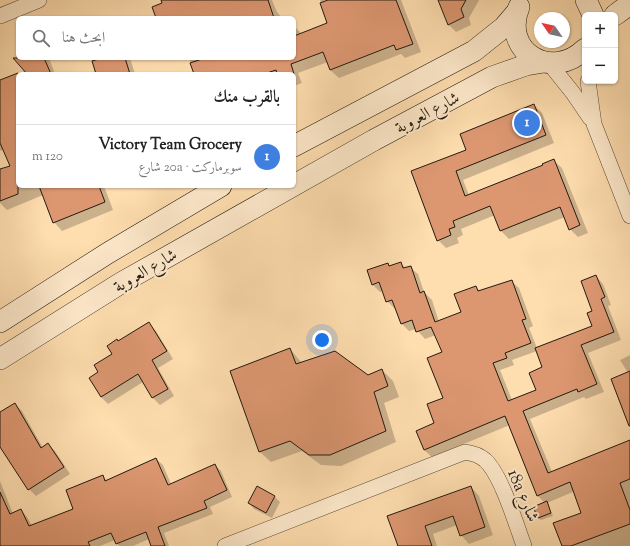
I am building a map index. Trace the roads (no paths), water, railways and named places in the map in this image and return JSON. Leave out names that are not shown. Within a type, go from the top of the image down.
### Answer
[{"type":"main road","points":[[586,0],[592,12]]},
{"type":"main road","points":[[520,4],[514,26],[520,43],[532,57],[546,63]]},
{"type":"main road","name":"شارع العروبة","points":[[296,145],[474,51],[504,27],[520,4]]},
{"type":"main road","points":[[618,13],[630,4]]},
{"type":"main road","name":"شارع العروبة","points":[[296,184],[381,136],[492,77],[526,65],[569,61],[582,51]]},
{"type":"main road","name":"شارع العروبة","points":[[0,322],[108,253],[218,188]]},
{"type":"main road","name":"شارع العروبة","points":[[0,359],[121,283],[289,188]]},
{"type":"street","points":[[0,16],[39,0]]},
{"type":"street","points":[[546,63],[573,93],[594,124],[630,216]]},
{"type":"street","points":[[588,84],[594,124]]},
{"type":"street","name":"18a شارع","points":[[225,546],[454,455],[465,452],[476,454],[486,460],[496,475],[524,546]]},
{"type":"place","name":"Victory Team Grocery","points":[[527,123]]}]
